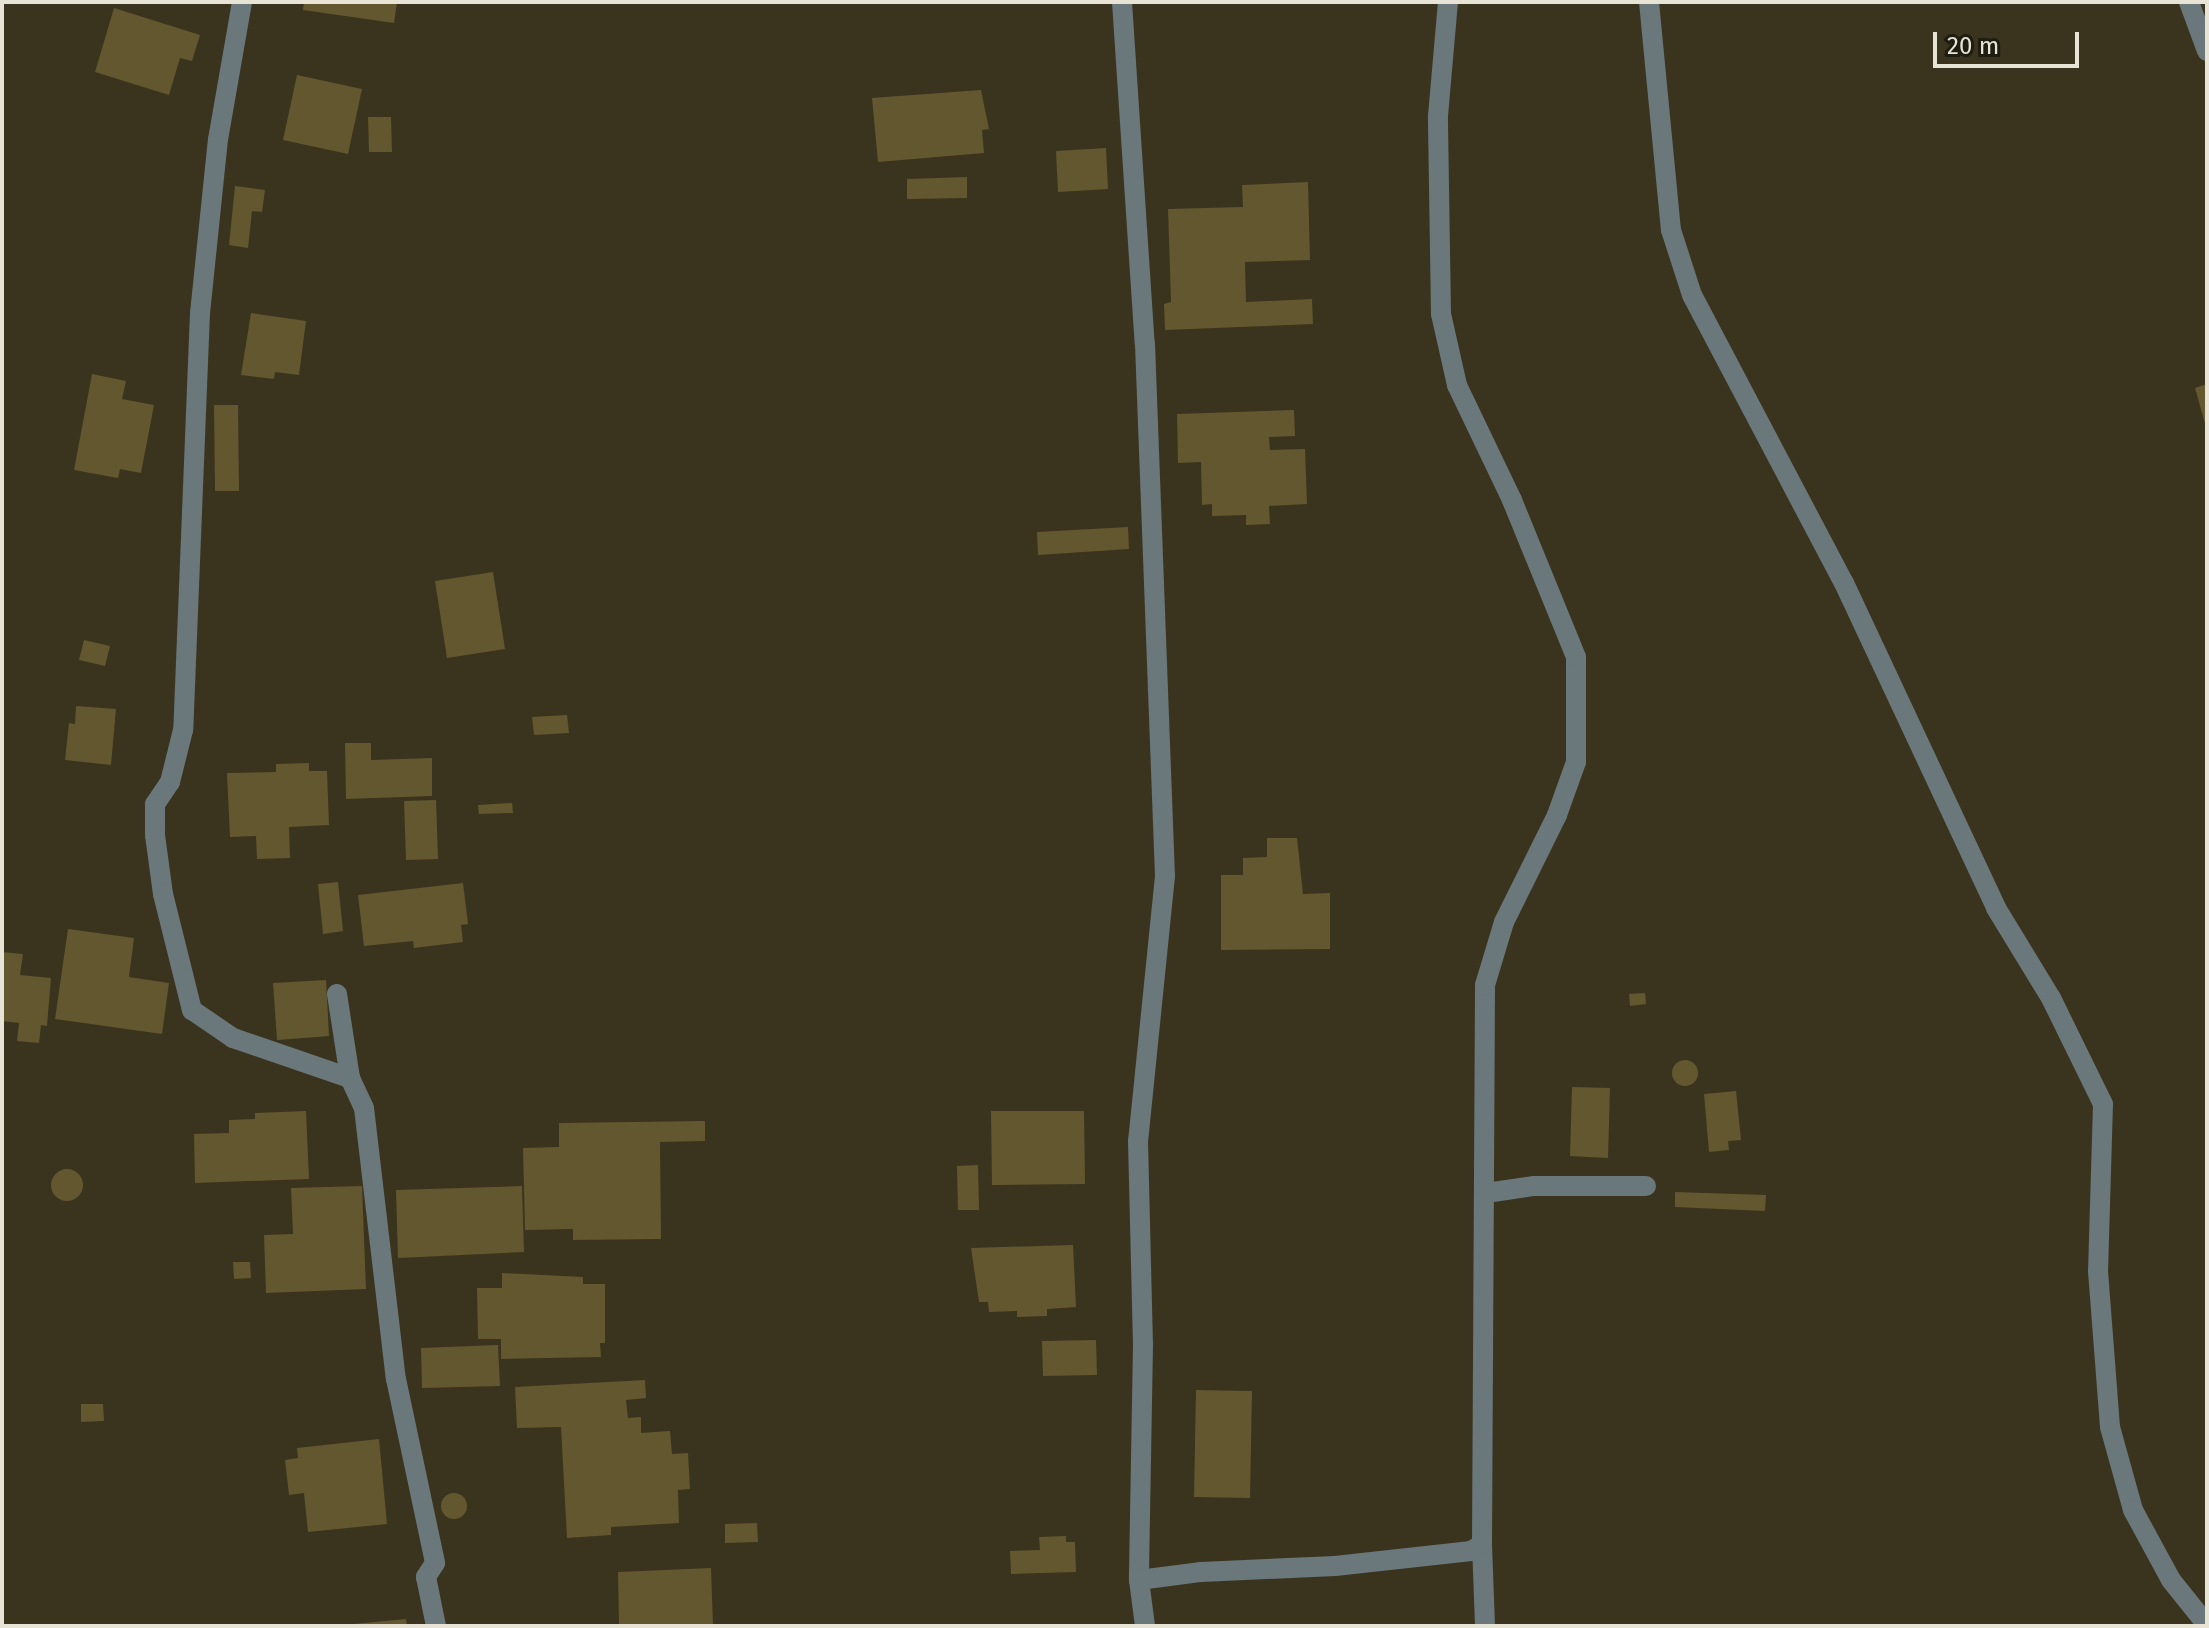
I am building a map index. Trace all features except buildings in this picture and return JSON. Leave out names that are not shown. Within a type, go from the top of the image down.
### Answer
[{"type":"street","points":[[242,2],[218,139],[200,313],[183,730],[170,782],[155,804],[155,835],[163,894],[192,1010],[233,1038],[350,1078]]},
{"type":"street","points":[[1122,2],[1146,359],[1165,876],[1138,1141],[1143,1344],[1139,1580],[1145,1626]]},
{"type":"street","points":[[1448,2],[1438,116],[1441,314],[1457,385],[1512,500],[1576,657],[1576,762],[1557,815],[1504,922],[1485,985],[1482,1544],[1485,1626]]},
{"type":"street","points":[[1649,2],[1671,230],[1692,295],[1844,583],[1996,908],[2051,998],[2103,1104],[2098,1271],[2110,1427],[2133,1510],[2171,1580],[2207,1625]]},
{"type":"street","points":[[2189,2],[2207,51]]},
{"type":"street","points":[[337,994],[350,1078],[364,1108],[373,1157],[396,1379],[435,1563],[426,1577],[436,1626]]},
{"type":"street","points":[[1486,1193],[1534,1186],[1646,1186]]},
{"type":"street","points":[[1139,1580],[1438,1555],[1471,1551],[1482,1544]]}]
